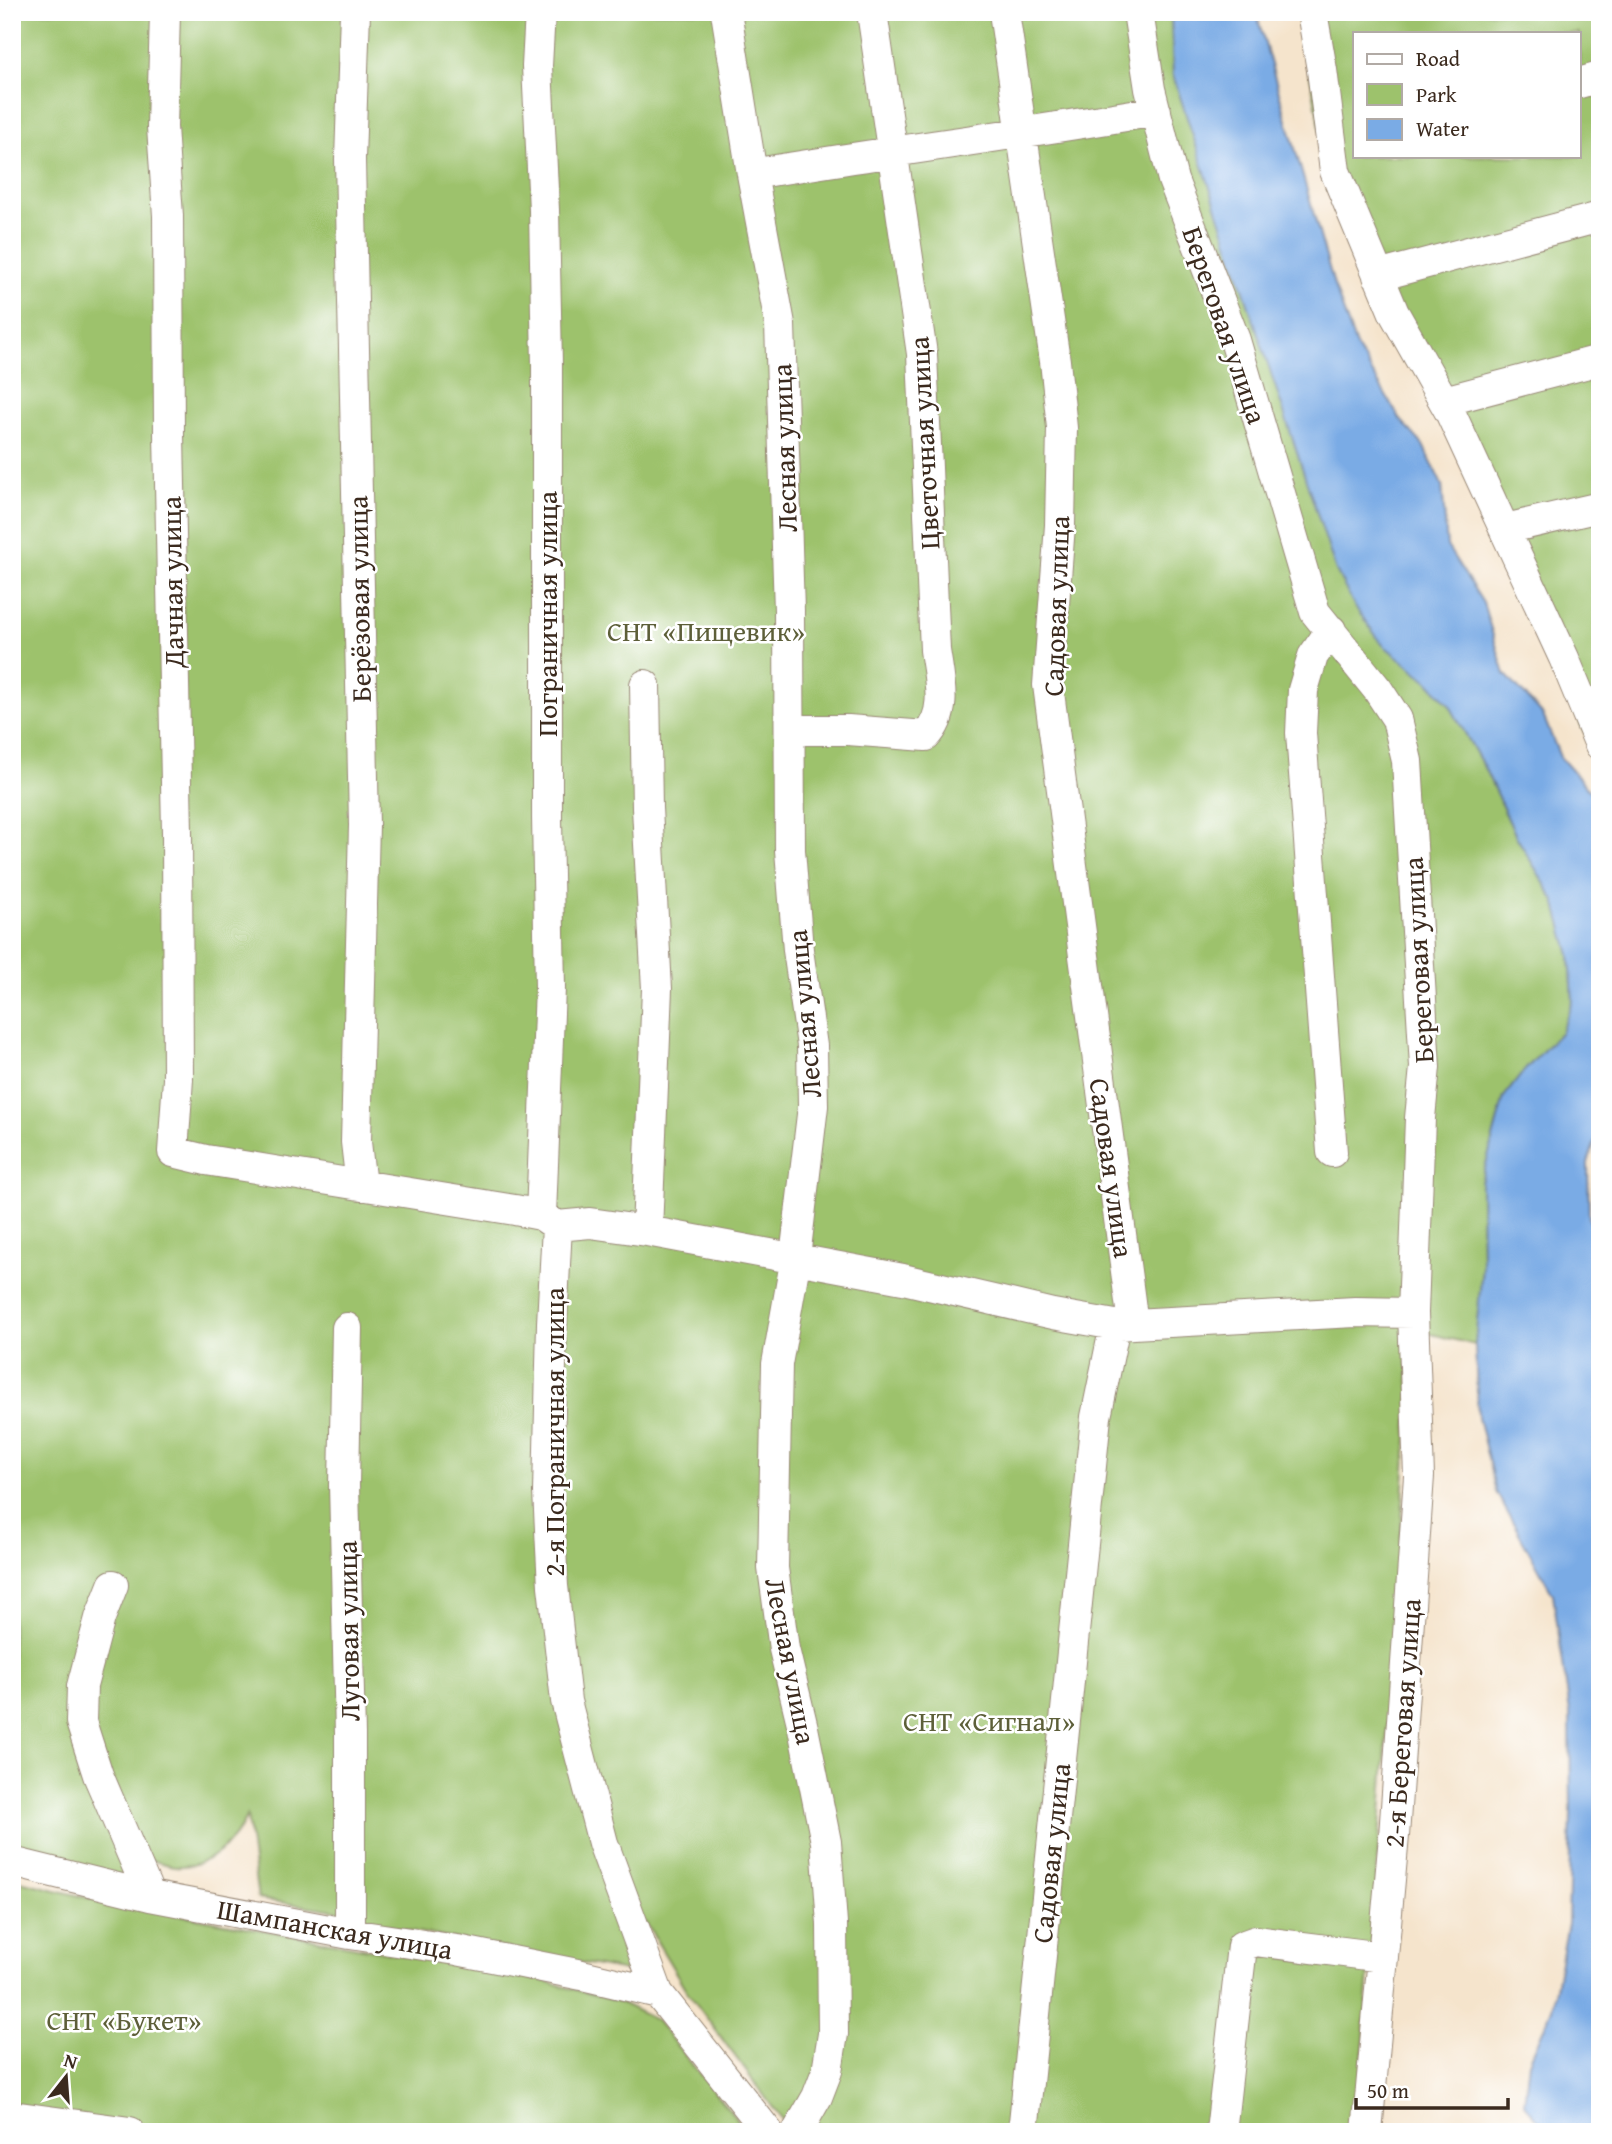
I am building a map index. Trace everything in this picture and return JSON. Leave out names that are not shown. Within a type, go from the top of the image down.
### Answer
[{"type":"street","name":"Дачная улица","points":[[165,12],[162,127],[168,216],[178,884],[178,1079],[173,1152],[361,1186]]},
{"type":"street","name":"Берёзовая улица","points":[[355,12],[350,159],[364,825],[356,1142],[361,1186]]},
{"type":"street","name":"Пограничная улица","points":[[540,12],[537,66],[544,210],[547,365],[549,1220]]},
{"type":"street","name":"Лесная улица","points":[[726,12],[780,324],[791,730],[790,850],[797,950],[812,1046],[813,1106],[778,1364],[773,1568],[784,1649],[826,1842],[832,1924],[833,2034],[827,2071],[817,2097],[797,2132]]},
{"type":"street","name":"Цветочная улица","points":[[791,730],[848,730],[926,736],[936,726],[940,713],[922,354],[872,12]]},
{"type":"street","name":"Садовая улица","points":[[1004,12],[1055,361],[1062,428],[1059,525],[1048,685],[1124,1324],[1096,1417],[1023,2132]]},
{"type":"street","name":"Береговая улица","points":[[1138,12],[1156,111],[1173,180],[1235,340],[1315,612],[1378,690],[1397,719],[1407,761],[1425,1067],[1420,1118],[1413,1313]]},
{"type":"street","points":[[1320,14],[1343,145],[1335,171],[1394,313],[1444,401],[1504,529],[1592,701],[1600,745]]},
{"type":"street","points":[[1580,83],[1600,77]]},
{"type":"street","points":[[752,174],[892,151],[1023,134],[1156,111]]},
{"type":"street","points":[[1378,276],[1600,217]]},
{"type":"street","points":[[1444,401],[1600,360]]},
{"type":"street","points":[[1504,529],[1600,507]]},
{"type":"street","points":[[1331,630],[1312,656],[1303,690],[1301,733],[1332,1152]]},
{"type":"street","points":[[645,685],[647,808],[657,989],[647,1231]]},
{"type":"street","points":[[361,1186],[549,1220],[647,1231],[904,1279],[1053,1314],[1124,1324],[1355,1312],[1413,1313]]},
{"type":"street","name":"2-я Пограничная улица","points":[[549,1220],[552,1323],[548,1492],[553,1586],[566,1701],[603,1843],[659,1993],[768,2132]]},
{"type":"street","name":"2-я Береговая улица","points":[[1367,2132],[1394,1836],[1419,1476],[1413,1313]]},
{"type":"street","name":"Луговая улица","points":[[347,1328],[344,1485],[350,1734],[350,1934]]},
{"type":"street","points":[[113,1585],[100,1618],[82,1686],[81,1722],[98,1775],[150,1896]]},
{"type":"street","name":"Шампанская улица","points":[[12,1863],[150,1896],[350,1934],[457,1950],[659,1993]]},
{"type":"street","points":[[1221,2132],[1242,1946],[1256,1941],[1383,1957]]},
{"type":"street","points":[[12,2116],[130,2132]]},
{"type":"green space","name":"СНТ «Пищевик»","points":[[12,12],[1171,12],[1173,75],[1285,410],[1428,681],[1449,704],[1484,767],[1516,836],[1555,901],[1570,955],[1573,1000],[1561,1032],[1524,1071],[1504,1097],[1481,1183],[1482,1267],[1475,1345],[1404,1327],[1410,1391],[1357,2132],[791,2132],[686,1990],[646,1923],[623,1926],[631,1972],[364,1922],[341,1911],[258,1899],[247,1816],[235,1836],[208,1859],[187,1866],[175,1866],[143,1858],[123,1881],[12,1858]]},
{"type":"green space","points":[[1298,12],[1600,12],[1600,767],[1455,441],[1332,190]]},
{"type":"green space","name":"СНТ «Букет»","points":[[12,1879],[92,1899],[545,1981],[619,2002],[656,2020],[747,2132],[12,2132]]},
{"type":"water","points":[[1171,12],[1256,12],[1334,285],[1356,346],[1400,419],[1423,445],[1442,485],[1447,546],[1483,603],[1505,674],[1543,715],[1560,757],[1600,802],[1600,1126],[1588,1163],[1589,1218],[1600,1265],[1600,2132],[1554,2132],[1543,2125],[1524,2104],[1529,2062],[1552,2009],[1568,1924],[1570,1713],[1553,1594],[1496,1492],[1478,1417],[1475,1345],[1482,1267],[1481,1183],[1504,1097],[1524,1071],[1561,1032],[1573,1000],[1570,955],[1555,901],[1516,836],[1484,767],[1449,704],[1428,681],[1383,645],[1355,607],[1336,571],[1173,75]]},
{"type":"park label","name":"СНТ «Сигнал»","points":[[989,1721]]}]
